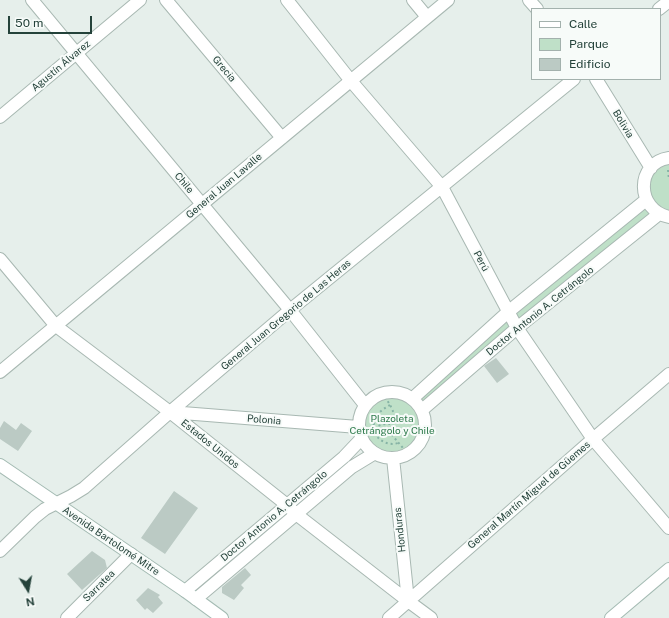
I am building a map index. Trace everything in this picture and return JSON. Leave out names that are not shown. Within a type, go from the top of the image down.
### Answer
[{"type":"street","name":"Chile","points":[[32,0],[290,310],[365,405]]},
{"type":"street","name":"Agustín Álvarez","points":[[0,117],[140,0]]},
{"type":"street","name":"Grecia","points":[[166,0],[282,138]]},
{"type":"street","name":"Perú","points":[[287,0],[351,81],[442,186],[508,312],[518,328],[593,439],[669,528]]},
{"type":"street","points":[[413,0],[427,17]]},
{"type":"street","name":"General Juan Lavalle","points":[[0,372],[448,0]]},
{"type":"street","points":[[530,0],[537,8]]},
{"type":"street","points":[[661,8],[669,1]]},
{"type":"street","name":"General Juan Gregorio de Las Heras","points":[[0,551],[45,509],[84,488],[170,412],[290,310],[573,80]]},
{"type":"street","name":"Bolivia","points":[[597,80],[651,168]]},
{"type":"street","points":[[664,215],[652,208],[646,200],[644,184],[646,176],[651,168],[657,163],[669,158]]},
{"type":"street","name":"Doctor Antonio A. Cetrángolo","points":[[413,398],[508,312],[646,200]]},
{"type":"street","name":"Doctor Antonio A. Cetrángolo","points":[[422,410],[518,328],[664,215]]},
{"type":"street","name":"Estados Unidos","points":[[0,259],[56,326],[170,412],[296,514],[408,602],[431,618]]},
{"type":"street","name":"General Martín Miguel de Güemes","points":[[390,618],[669,374]]},
{"type":"street","points":[[393,391],[403,393],[413,398],[422,410],[425,420],[425,431],[421,441],[406,455],[393,458],[375,453],[366,446],[360,433],[359,419],[361,412],[372,397],[382,393],[393,391]]},
{"type":"street","name":"Polonia","points":[[170,412],[360,433]]},
{"type":"street","name":"Doctor Antonio A. Cetrángolo","points":[[185,591],[344,457],[360,433]]},
{"type":"street","name":"Doctor Antonio A. Cetrángolo","points":[[196,599],[352,467],[375,453]]},
{"type":"street","name":"Honduras","points":[[393,458],[408,602]]},
{"type":"street","name":"Avenida Bartolomé Mitre","points":[[0,465],[185,591],[222,618]]},
{"type":"street","name":"Sarratea","points":[[67,618],[131,554]]},
{"type":"street","points":[[611,618],[669,568]]},
{"type":"path","points":[[669,165],[669,180]]},
{"type":"path","points":[[382,393],[394,412],[392,435],[408,454]]},
{"type":"path","points":[[390,405],[380,412],[375,418],[373,428],[375,433],[384,442],[390,444],[398,443]]},
{"type":"path","points":[[360,433],[386,424],[393,425]]},
{"type":"green space","points":[[669,164],[669,212],[663,210],[652,199],[649,184],[652,176],[657,170]]},
{"type":"green space","points":[[646,200],[659,214],[422,410],[413,398]]},
{"type":"green space","name":"Plazoleta Cetrángolo y Chile","points":[[386,395],[398,395],[413,403],[421,418],[421,430],[413,445],[398,453],[386,453],[371,445],[363,430],[363,418],[371,403]]},
{"type":"building","points":[[496,358],[509,374],[497,383],[484,366]]},
{"type":"building","points":[[4,421],[16,430],[21,423],[32,431],[18,451],[0,439],[0,428]]},
{"type":"building","points":[[174,491],[198,508],[165,554],[141,538]]},
{"type":"building","points":[[92,551],[105,560],[107,568],[82,590],[67,574]]},
{"type":"building","points":[[245,568],[251,575],[241,585],[244,588],[234,600],[222,593],[222,587]]},
{"type":"building","points":[[148,588],[160,595],[158,597],[163,603],[153,613],[147,608],[145,610],[136,600]]}]
